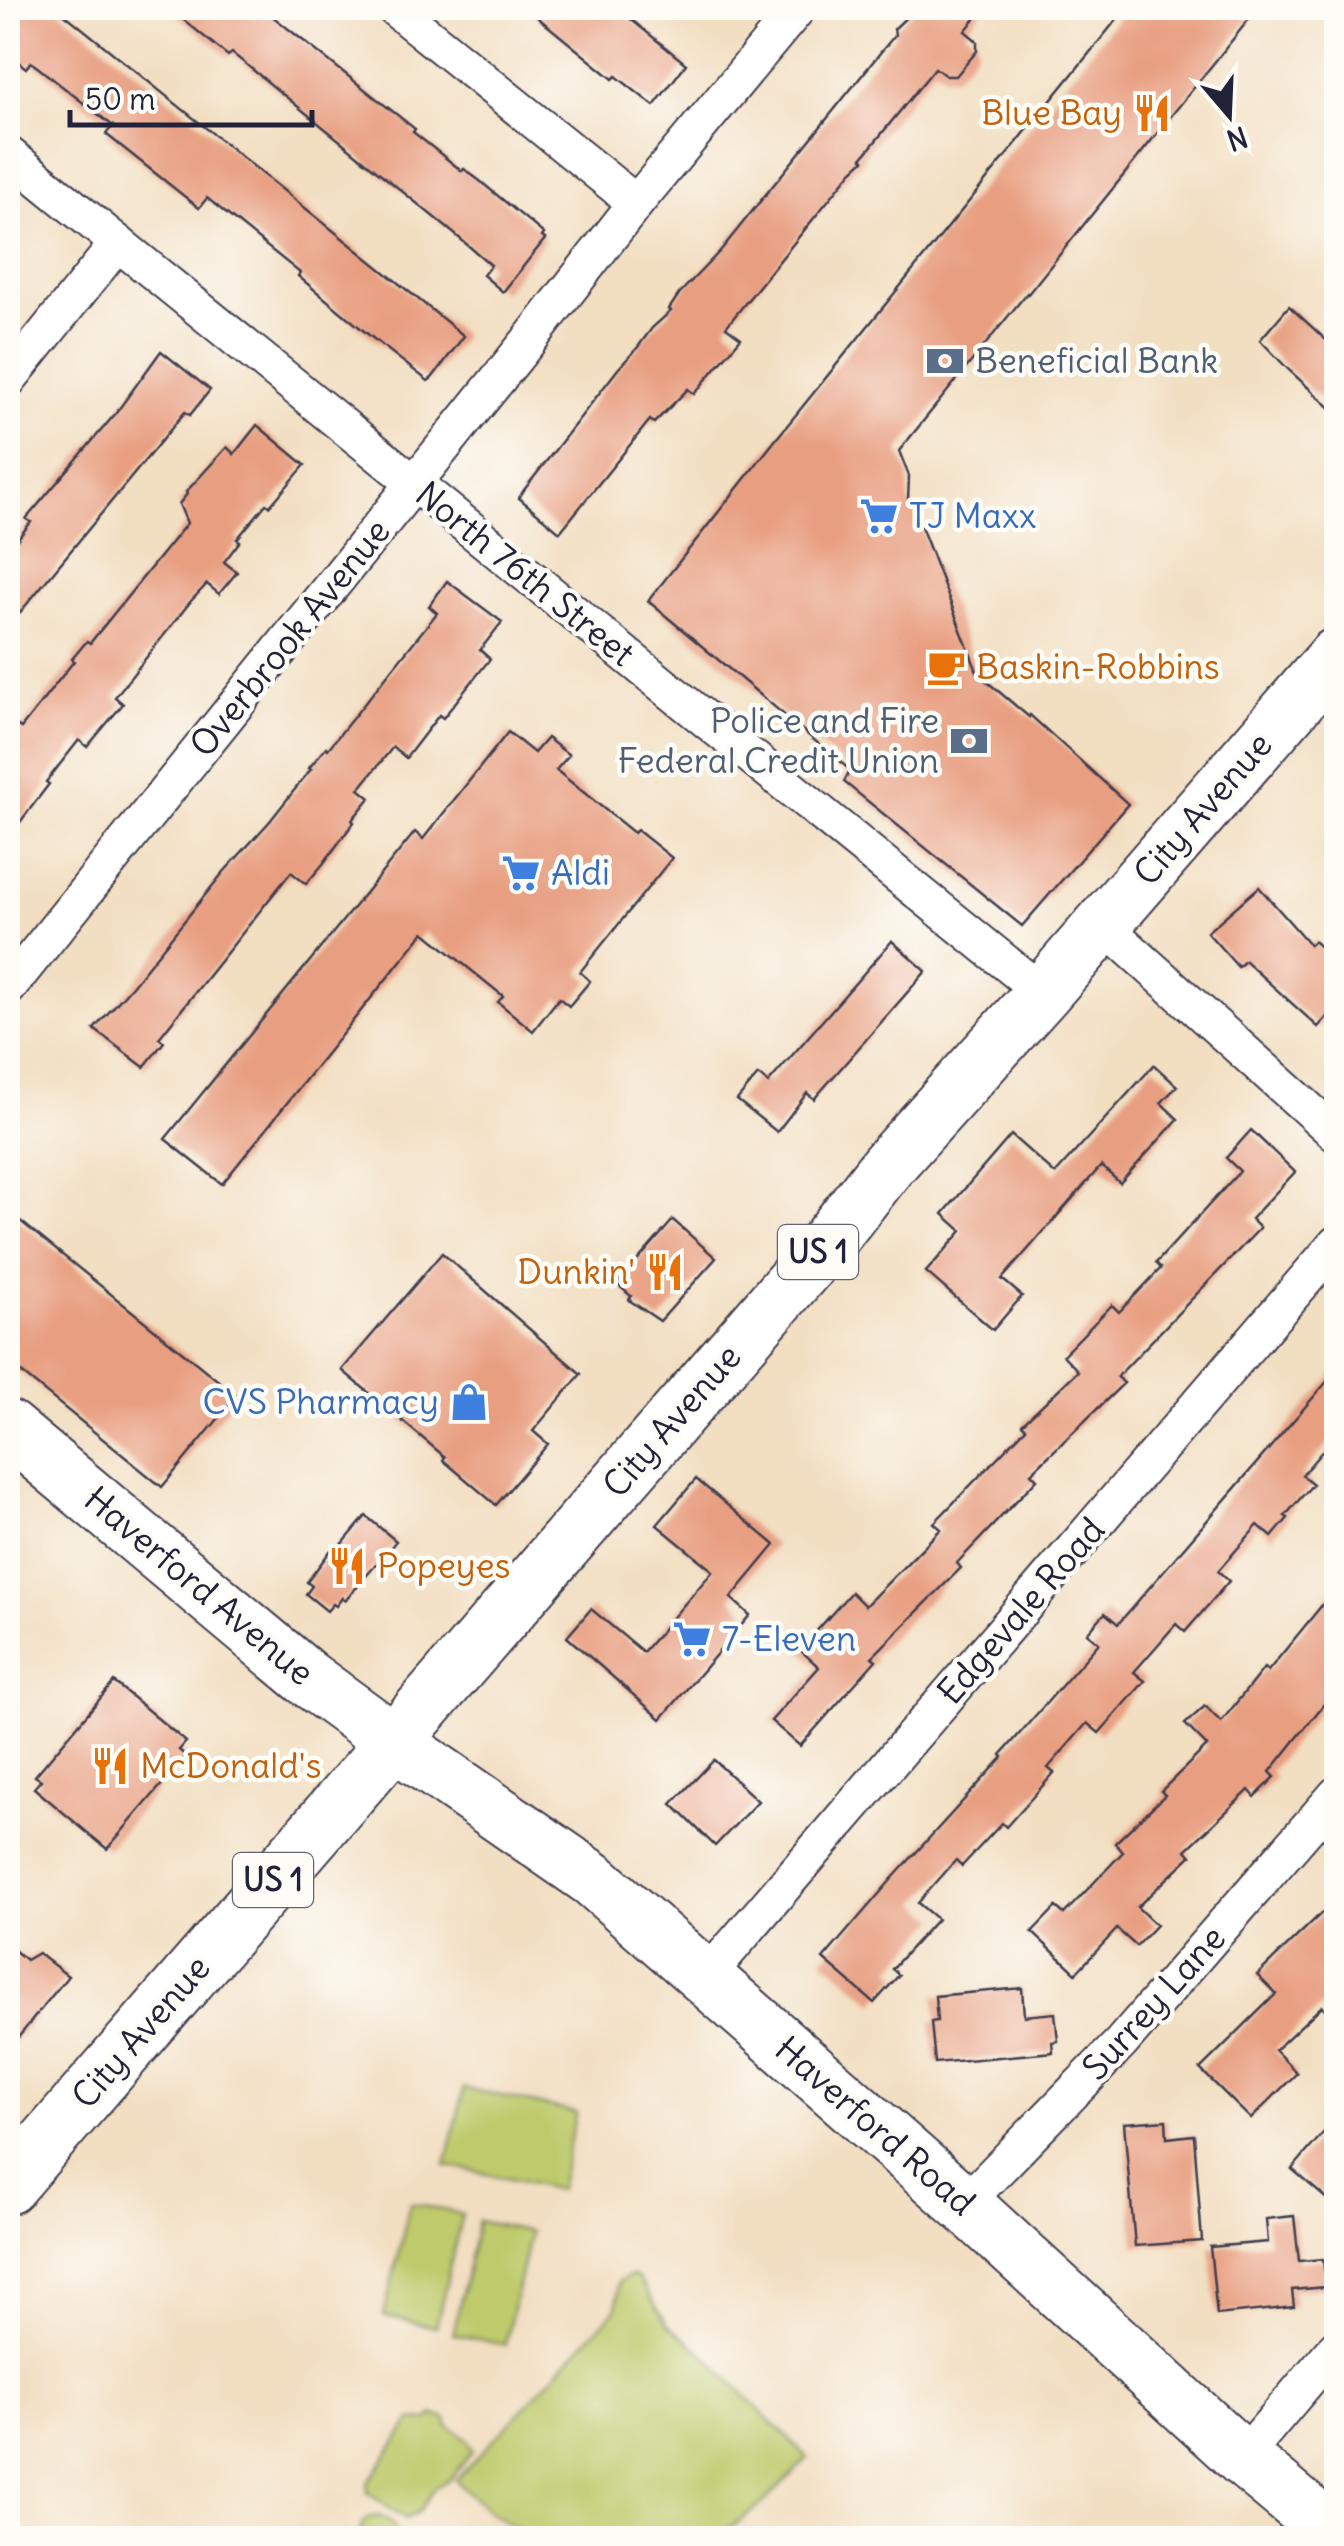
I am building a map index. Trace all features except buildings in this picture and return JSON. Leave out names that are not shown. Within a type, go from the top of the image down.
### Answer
[{"type":"main road","name":"City Avenue","points":[[8,2186],[830,1239],[887,1166],[1043,994],[1336,656]]},
{"type":"main road","name":"Haverford Avenue","points":[[8,1428],[307,1678],[393,1741]]},
{"type":"main road","name":"Haverford Road","points":[[393,1741],[594,1880],[964,2204],[1242,2458],[1336,2536]]},
{"type":"street","points":[[394,8],[636,204]]},
{"type":"street","name":"Overbrook Avenue","points":[[8,988],[636,204],[798,8]]},
{"type":"street","name":"North 76th Street","points":[[8,154],[1043,994]]},
{"type":"street","points":[[8,380],[118,243]]},
{"type":"street","points":[[1102,925],[1336,1134]]},
{"type":"street","name":"Edgevale Road","points":[[706,1978],[1336,1244]]},
{"type":"street","name":"Surrey Lane","points":[[964,2204],[1121,2043],[1336,1795]]},
{"type":"street","points":[[1242,2458],[1336,2347]]},
{"type":"green space","points":[[464,2088],[576,2113],[559,2190],[446,2165]]},
{"type":"green space","points":[[410,2203],[462,2214],[436,2327],[384,2316]]},
{"type":"green space","points":[[478,2221],[530,2232],[505,2345],[453,2334]]},
{"type":"green space","points":[[637,2277],[668,2325],[703,2353],[808,2458],[763,2503],[717,2538],[535,2538],[488,2511],[456,2480],[617,2308],[619,2281]]},
{"type":"green space","points":[[434,2415],[447,2419],[448,2426],[467,2438],[473,2450],[451,2479],[435,2488],[419,2511],[406,2519],[368,2493],[367,2484],[411,2421],[428,2420]]},
{"type":"green space","points":[[378,2516],[392,2523],[396,2538],[360,2538],[364,2523]]},
{"type":"place","name":"Blue Bay","points":[[1152,113]]},
{"type":"place","name":"Beneficial Bank","points":[[945,361]]},
{"type":"place","name":"TJ Maxx","points":[[879,516]]},
{"type":"place","name":"Baskin-Robbins","points":[[946,667]]},
{"type":"place","name":"Police and Fire Federal Credit Union","points":[[969,741]]},
{"type":"place","name":"Aldi","points":[[521,873]]},
{"type":"place","name":"Dunkin'","points":[[665,1272]]},
{"type":"place","name":"CVS Pharmacy","points":[[469,1402]]},
{"type":"place","name":"Popeyes","points":[[347,1566]]},
{"type":"place","name":"7-Eleven","points":[[692,1639]]},
{"type":"place","name":"McDonald's","points":[[110,1766]]}]
